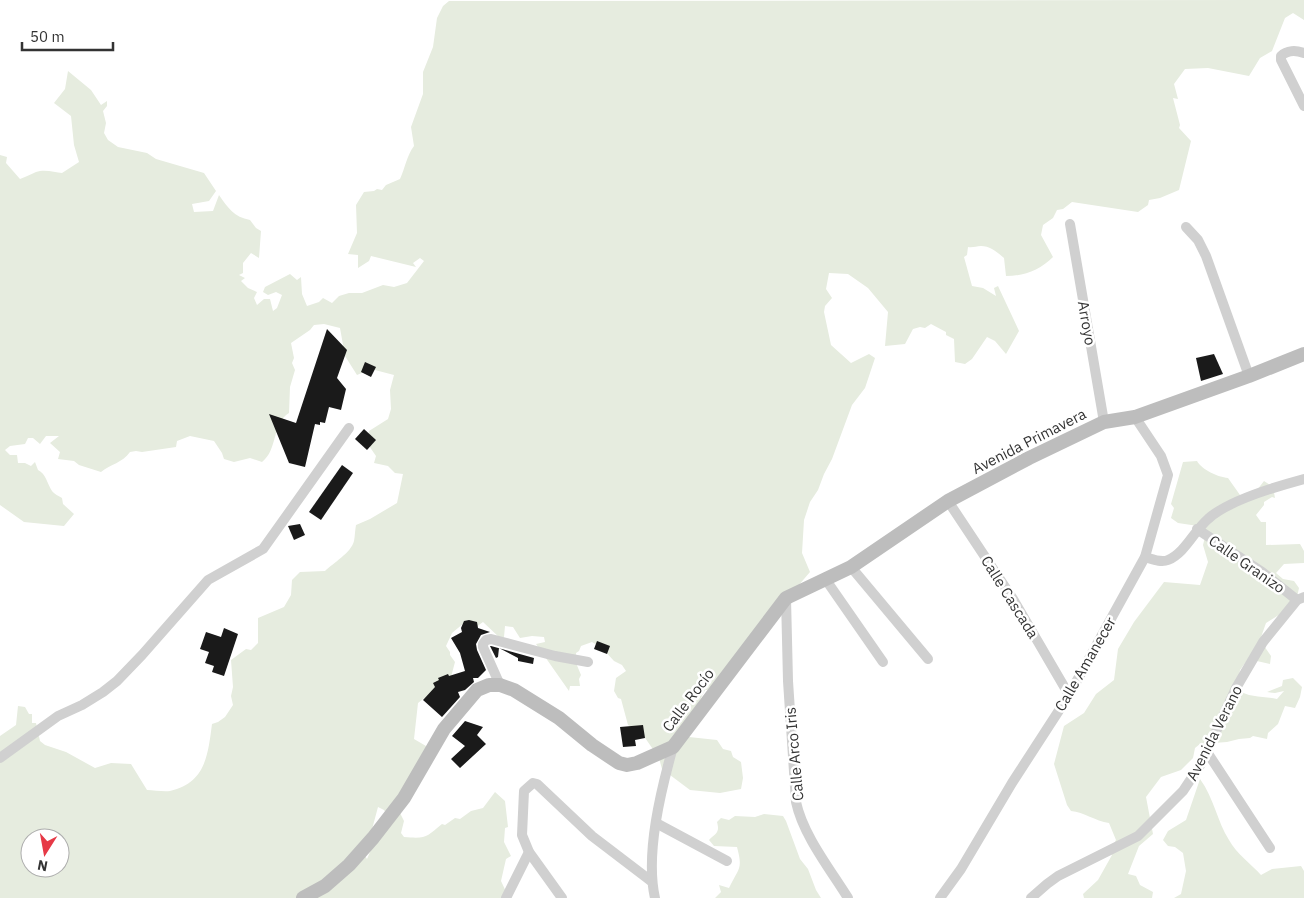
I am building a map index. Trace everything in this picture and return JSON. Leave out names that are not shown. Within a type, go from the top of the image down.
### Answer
[{"type":"street","points":[[1304,53],[1296,51],[1286,52],[1281,56],[1281,60],[1304,106]]},
{"type":"street","name":"Arroyo","points":[[1070,224],[1104,422]]},
{"type":"street","points":[[1186,227],[1198,240],[1206,256],[1249,376]]},
{"type":"street","name":"Avenida Primavera","points":[[786,598],[851,567],[948,501],[1029,458],[1104,422],[1135,417],[1304,354]]},
{"type":"street","name":"Calle Amanecer","points":[[940,898],[961,868],[1012,783],[1069,695],[1145,557],[1168,475],[1161,456],[1135,417]]},
{"type":"street","points":[[0,758],[58,716],[82,705],[117,681],[208,580],[263,549],[349,428]]},
{"type":"street","points":[[1145,557],[1164,562],[1170,560],[1209,517],[1228,506],[1304,479]]},
{"type":"street","name":"Calle Cascada","points":[[948,501],[1013,599],[1069,695]]},
{"type":"street","name":"Calle Granizo","points":[[1197,529],[1300,599]]},
{"type":"street","points":[[851,567],[928,659]]},
{"type":"street","points":[[826,580],[883,662]]},
{"type":"street","name":"Calle Rocío","points":[[655,898],[651,881],[656,823],[673,747],[786,598]]},
{"type":"street","name":"Calle Arco Iris","points":[[786,598],[788,681],[796,802],[809,834],[848,898]]},
{"type":"street","name":"Avenida Verano","points":[[1031,898],[1058,876],[1138,836],[1183,791],[1207,752],[1236,688],[1263,642],[1300,599]]},
{"type":"street","points":[[500,685],[483,647],[486,640],[491,639],[555,656],[588,662]]},
{"type":"street","points":[[303,898],[325,886],[349,865],[373,838],[404,798],[444,729],[477,690],[489,685],[500,685],[514,690],[531,700],[619,763],[631,765],[673,747]]},
{"type":"street","points":[[1207,752],[1270,848]]},
{"type":"street","points":[[562,898],[528,852],[522,835],[524,792],[531,784],[538,784],[592,836],[651,881]]},
{"type":"street","points":[[656,823],[727,861]]},
{"type":"street","points":[[506,898],[528,852]]},
{"type":"shaded area","points":[[1304,0],[1304,20],[1293,13],[1285,18],[1272,51],[1260,58],[1249,76],[1208,68],[1185,69],[1174,84],[1178,99],[1173,98],[1180,125],[1179,128],[1191,141],[1179,190],[1160,198],[1149,200],[1148,205],[1138,212],[1072,202],[1063,209],[1057,210],[1053,218],[1043,225],[1041,235],[1053,257],[1037,269],[1020,275],[1006,276],[1004,258],[990,248],[984,246],[968,247],[967,255],[964,257],[972,286],[983,288],[996,296],[994,288],[998,286],[1019,331],[1006,354],[995,341],[987,337],[972,359],[965,364],[955,362],[954,339],[931,324],[925,328],[913,329],[905,344],[885,346],[888,312],[868,288],[848,274],[829,273],[826,289],[832,298],[825,306],[824,312],[831,345],[851,363],[869,354],[875,358],[865,388],[852,405],[832,459],[818,490],[810,502],[804,520],[802,553],[810,572],[709,690],[705,690],[690,720],[689,737],[717,740],[723,749],[731,751],[733,757],[741,762],[743,778],[741,789],[720,793],[690,790],[662,769],[659,758],[641,732],[628,725],[621,699],[618,698],[614,691],[616,678],[626,671],[622,665],[614,661],[603,649],[592,642],[581,646],[576,653],[576,663],[581,675],[579,679],[580,686],[570,686],[569,691],[536,644],[545,642],[544,637],[520,638],[513,627],[505,626],[504,637],[501,639],[483,622],[472,630],[464,623],[452,633],[446,646],[455,662],[451,677],[418,703],[414,739],[426,746],[430,755],[388,817],[384,810],[378,807],[371,833],[362,851],[367,859],[379,831],[400,813],[404,821],[401,833],[404,837],[422,837],[442,824],[445,825],[455,818],[460,819],[471,811],[483,808],[495,792],[505,801],[508,827],[505,828],[504,842],[511,856],[506,859],[501,881],[509,898],[0,898],[0,736],[16,725],[18,706],[25,707],[29,714],[32,714],[32,723],[36,723],[40,741],[45,745],[66,752],[95,768],[111,763],[131,764],[147,790],[170,791],[182,787],[198,774],[203,766],[209,746],[212,724],[225,717],[233,705],[231,696],[233,687],[231,660],[246,649],[251,650],[258,643],[258,618],[284,607],[291,595],[292,580],[300,572],[325,571],[346,554],[354,541],[356,525],[397,503],[403,474],[395,473],[388,466],[374,463],[376,456],[367,443],[369,431],[388,419],[391,409],[390,390],[394,375],[371,369],[357,375],[345,356],[340,328],[324,324],[314,325],[291,343],[294,358],[292,363],[295,370],[290,387],[289,413],[280,423],[271,451],[262,462],[250,458],[234,462],[224,459],[214,441],[190,436],[177,441],[176,447],[130,452],[124,459],[101,472],[79,465],[74,461],[58,459],[60,452],[50,443],[59,436],[46,436],[40,444],[33,438],[28,438],[25,444],[10,446],[5,450],[10,455],[17,455],[18,463],[25,463],[31,466],[35,462],[38,470],[45,476],[52,491],[62,498],[63,504],[74,514],[64,526],[24,522],[0,505],[0,155],[7,157],[6,163],[20,179],[39,171],[62,173],[79,162],[74,145],[71,116],[54,103],[65,89],[68,71],[91,90],[101,105],[107,101],[107,106],[103,111],[106,123],[104,133],[108,140],[118,147],[147,153],[156,159],[204,173],[216,191],[209,201],[192,204],[194,212],[213,211],[219,195],[232,211],[244,219],[250,220],[261,231],[259,258],[251,253],[243,263],[243,273],[239,275],[245,278],[241,281],[248,288],[257,292],[254,298],[257,305],[264,299],[270,299],[273,311],[277,308],[282,295],[276,292],[268,295],[263,292],[265,287],[290,274],[297,280],[301,277],[302,294],[307,306],[319,302],[323,298],[332,303],[339,296],[349,293],[362,293],[383,285],[394,287],[407,283],[424,261],[420,258],[413,263],[416,267],[371,256],[369,261],[358,268],[358,255],[348,254],[357,233],[356,205],[364,192],[377,189],[382,190],[386,185],[400,179],[414,146],[411,127],[423,94],[423,72],[433,47],[437,18],[443,6],[449,1]]},
{"type":"shaded area","points":[[1197,461],[1211,473],[1228,478],[1240,495],[1254,494],[1264,481],[1273,487],[1275,498],[1272,497],[1264,502],[1264,505],[1256,515],[1261,522],[1266,522],[1266,545],[1300,544],[1304,551],[1304,563],[1284,564],[1276,573],[1283,579],[1294,581],[1299,588],[1297,597],[1282,613],[1266,623],[1260,640],[1271,656],[1270,664],[1248,659],[1240,670],[1237,689],[1251,695],[1277,699],[1284,691],[1267,692],[1282,686],[1283,680],[1293,678],[1302,687],[1300,697],[1295,708],[1285,706],[1278,724],[1268,733],[1267,739],[1253,736],[1227,742],[1200,744],[1195,748],[1193,758],[1181,770],[1161,777],[1146,797],[1153,834],[1139,846],[1128,874],[1136,876],[1140,885],[1153,892],[1152,898],[1084,898],[1083,894],[1098,880],[1112,855],[1111,849],[1116,840],[1109,823],[1071,811],[1067,805],[1054,764],[1064,726],[1084,713],[1096,694],[1114,680],[1118,649],[1134,622],[1164,582],[1200,585],[1208,562],[1203,545],[1205,537],[1198,526],[1178,523],[1171,518],[1174,508],[1171,504],[1183,462]]},
{"type":"shaded area","points":[[1200,779],[1209,794],[1232,845],[1261,875],[1272,869],[1301,866],[1304,871],[1304,898],[1174,898],[1181,894],[1186,871],[1183,853],[1175,847],[1168,846],[1163,840],[1168,831],[1186,820]]},
{"type":"shaded area","points":[[764,814],[783,816],[800,859],[808,869],[821,898],[715,898],[721,892],[719,885],[729,888],[740,865],[737,847],[714,846],[709,840],[718,831],[717,822],[721,818],[729,820],[735,816],[755,817]]},
{"type":"building","points":[[327,329],[347,350],[337,378],[346,389],[341,410],[329,407],[325,423],[315,424],[305,467],[289,463],[269,414],[296,423]]},
{"type":"building","points":[[1214,354],[1223,374],[1201,381],[1196,358]]},
{"type":"building","points":[[365,362],[376,367],[371,377],[361,372]]},
{"type":"building","points":[[364,429],[376,440],[367,450],[355,439]]},
{"type":"building","points":[[342,465],[353,473],[321,520],[309,512]]},
{"type":"building","points":[[300,524],[305,535],[294,540],[288,526]]},
{"type":"building","points":[[464,621],[477,622],[478,628],[490,632],[481,635],[476,644],[486,670],[478,678],[473,678],[474,682],[465,690],[458,692],[460,697],[442,717],[423,700],[435,687],[433,683],[439,680],[438,678],[465,671],[460,653],[451,638],[462,632],[461,628]]},
{"type":"building","points":[[224,628],[238,634],[224,676],[212,672],[214,666],[205,663],[209,652],[200,649],[206,632],[221,637]]},
{"type":"building","points":[[597,641],[610,646],[607,654],[594,649]]},
{"type":"building","points":[[490,646],[499,648],[498,657],[496,658]]},
{"type":"building","points":[[500,648],[534,658],[533,664],[518,661],[518,658]]},
{"type":"building","points":[[465,721],[483,727],[477,735],[486,744],[460,768],[451,759],[465,746],[452,736]]},
{"type":"building","points":[[643,725],[645,738],[635,740],[636,746],[623,747],[620,727]]}]
